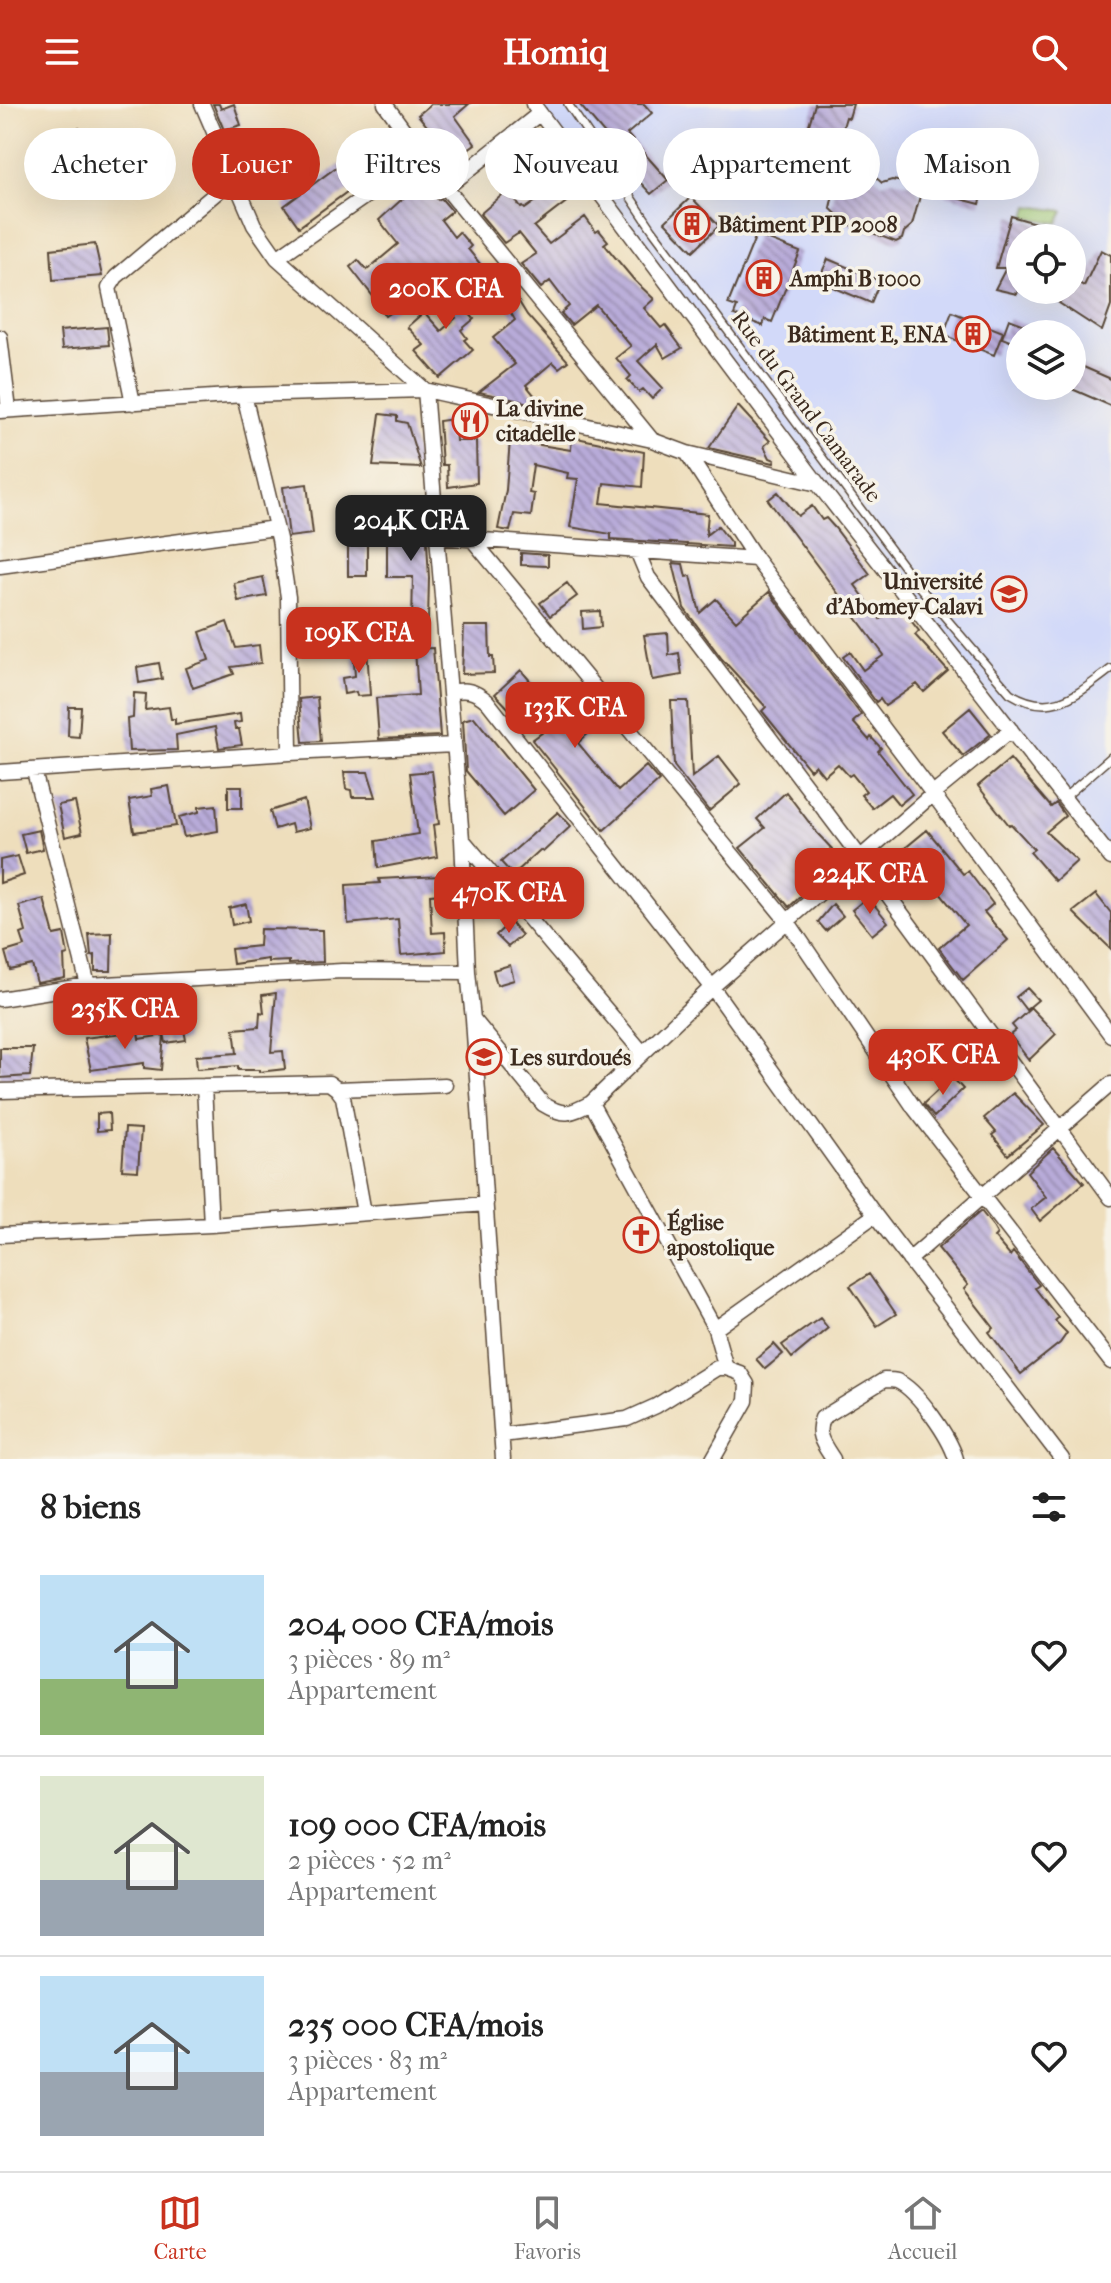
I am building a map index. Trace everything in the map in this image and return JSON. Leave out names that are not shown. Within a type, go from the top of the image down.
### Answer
[{"type":"street","points":[[202,104],[212,128]]},
{"type":"street","points":[[385,104],[403,128]]},
{"type":"street","points":[[469,168],[536,109],[818,484],[1111,858]]},
{"type":"street","points":[[133,403],[109,288],[116,277],[208,200]]},
{"type":"street","points":[[243,200],[254,225],[277,258],[425,390],[462,839],[468,972],[503,1459]]},
{"type":"street","points":[[277,258],[360,200]]},
{"type":"street","points":[[456,200],[652,440]]},
{"type":"street","points":[[0,337],[4,411],[244,395],[425,390],[652,440],[687,453],[818,484]]},
{"type":"street","points":[[244,395],[288,597],[290,753]]},
{"type":"street","points":[[687,453],[756,559],[1111,1035]]},
{"type":"street","points":[[0,566],[275,528]]},
{"type":"street","points":[[439,537],[756,559]]},
{"type":"street","points":[[472,539],[788,922],[915,1109],[1111,1362]]},
{"type":"street","points":[[638,553],[648,577],[860,857],[1111,1198]]},
{"type":"street","points":[[450,692],[465,689],[476,692],[487,701],[712,987],[875,1215],[1062,1459]]},
{"type":"street","points":[[473,1019],[543,1104],[556,1113],[571,1113],[591,1103],[712,987],[1011,730]]},
{"type":"street","points":[[0,772],[454,745]]},
{"type":"street","points":[[34,771],[88,985]]},
{"type":"street","points":[[462,839],[642,1052]]},
{"type":"street","points":[[0,999],[88,985],[342,971],[468,972]]},
{"type":"street","points":[[0,1091],[329,1083],[343,1097],[364,1213]]},
{"type":"street","points":[[909,1260],[1111,1084]]},
{"type":"street","points":[[337,1089],[445,1085]]},
{"type":"street","points":[[204,1086],[211,1225]]},
{"type":"street","points":[[591,1103],[715,1329],[726,1368]]},
{"type":"street","points":[[0,1235],[211,1225],[486,1204]]},
{"type":"street","points":[[715,1329],[875,1215]]},
{"type":"street","points":[[502,1435],[627,1419],[656,1406],[717,1368],[726,1368],[740,1373],[747,1384],[746,1401],[713,1459]]},
{"type":"street","points":[[833,1459],[820,1438],[818,1428],[822,1418],[884,1380],[896,1381],[910,1392],[947,1437],[956,1459]]},
{"type":"lane","name":"Rue du Grand Camarade","points":[[568,104],[652,229],[915,582],[1010,693],[1026,703],[1041,705],[1061,702],[1111,669]]},
{"type":"lane","points":[[1065,797],[1111,757]]},
{"type":"shaded area","name":"Université d'Abomey-Calavi","points":[[537,104],[1111,104],[1111,854],[806,462],[609,200],[647,200],[647,128],[555,128]]},
{"type":"green space","points":[[1029,206],[1064,211],[1058,223],[1026,217]]},
{"type":"building","points":[[213,104],[219,104],[221,109],[234,104],[241,125],[223,128]]},
{"type":"building","points":[[431,104],[469,104],[455,116],[464,128],[428,128],[418,115]]},
{"type":"building","points":[[579,104],[644,104],[652,113],[634,128],[600,128]]},
{"type":"building","points":[[815,104],[853,104],[843,128],[808,128]]},
{"type":"building","points":[[647,156],[663,174],[663,184],[651,194],[647,190]]},
{"type":"building","points":[[336,167],[336,200],[299,227],[284,206],[292,200],[320,200],[320,179]]},
{"type":"building","points":[[892,180],[896,181],[896,200],[919,200],[912,225],[896,242],[846,223],[830,208],[832,200],[880,200],[880,181]]},
{"type":"building","points":[[401,200],[443,200],[452,211],[441,220],[454,237],[459,232],[481,265],[465,279],[456,267],[385,316],[350,267],[358,260],[367,270],[398,244],[379,220]]},
{"type":"building","points":[[496,200],[515,200],[525,209],[538,200],[569,200],[534,227],[549,244],[585,217],[596,232],[599,230],[608,241],[604,244],[634,280],[654,299],[644,308],[661,328],[665,325],[682,348],[665,358],[657,344],[638,361],[663,388],[652,399],[643,389],[639,392],[627,380],[631,376],[616,358],[631,346],[596,305],[571,325],[561,313],[569,306],[550,281],[541,288],[521,264],[536,254],[519,233],[504,243],[480,214]]},
{"type":"building","name":"Bâtiment PIP 2008","points":[[688,200],[694,200],[719,226],[693,251],[665,222]]},
{"type":"building","points":[[1011,216],[1039,224],[1009,224]]},
{"type":"building","points":[[1006,233],[1006,268],[996,268]]},
{"type":"building","name":"Amphi B 1000","points":[[756,235],[800,252],[772,322],[765,319],[763,326],[734,315],[737,307],[728,304]]},
{"type":"building","points":[[95,244],[102,276],[53,280],[51,249]]},
{"type":"building","points":[[1101,250],[1111,255],[1111,306],[1102,331],[1061,304],[1086,304],[1086,282]]},
{"type":"building","points":[[828,259],[880,281],[871,303],[818,281]]},
{"type":"building","points":[[1006,268],[1006,292],[995,289]]},
{"type":"building","points":[[461,277],[477,295],[464,307],[474,319],[461,330],[467,338],[464,340],[473,350],[440,378],[416,351],[424,345],[407,327],[424,312],[441,331],[456,318],[439,298]]},
{"type":"building","points":[[516,297],[527,315],[568,361],[559,368],[553,362],[526,385],[543,406],[479,392],[515,364],[493,338],[515,320],[505,303]]},
{"type":"building","name":"Bâtiment E, ENA","points":[[952,312],[1003,332],[994,355],[943,335]]},
{"type":"building","points":[[107,327],[109,345],[62,349],[60,331]]},
{"type":"building","points":[[1086,368],[1111,379],[1111,406],[1086,395]]},
{"type":"building","points":[[738,406],[770,441],[764,446],[774,463],[709,448]]},
{"type":"building","points":[[380,414],[397,416],[397,421],[407,423],[421,468],[373,466]]},
{"type":"building","points":[[454,419],[456,441],[476,441],[477,483],[448,487],[447,465],[442,465],[439,421]]},
{"type":"building","points":[[572,437],[644,452],[642,487],[604,483],[601,503],[708,514],[706,535],[718,526],[731,547],[611,539],[611,534],[570,527],[578,479],[567,478],[568,473],[533,465],[529,493],[534,494],[531,516],[514,514],[510,531],[498,529],[506,490],[510,440],[571,450]]},
{"type":"building","points":[[307,484],[313,534],[289,537],[283,487]]},
{"type":"building","points":[[778,492],[798,516],[812,506],[822,520],[826,518],[835,528],[870,574],[855,585],[880,619],[898,604],[919,631],[915,635],[948,671],[924,692],[917,684],[885,706],[880,699],[876,702],[843,657],[850,652],[863,670],[884,655],[768,500]]},
{"type":"building","points":[[426,524],[428,622],[412,622],[413,577],[387,577],[387,526]]},
{"type":"building","points":[[367,526],[367,576],[348,576],[348,527]]},
{"type":"building","points":[[521,553],[548,555],[548,566],[521,565]]},
{"type":"building","points":[[673,563],[683,564],[686,577],[691,576],[700,613],[716,599],[736,621],[769,592],[861,715],[853,722],[881,748],[878,751],[912,794],[899,805],[890,794],[872,808],[861,795],[866,791],[852,774],[849,776],[838,764],[824,776],[815,765],[810,770],[762,711],[766,707],[722,659],[684,608]]},
{"type":"building","points":[[263,577],[267,596],[238,601],[234,583]]},
{"type":"building","points":[[567,583],[577,596],[550,616],[540,603]]},
{"type":"building","points":[[600,611],[601,627],[583,629],[582,612]]},
{"type":"building","points":[[227,622],[236,648],[259,645],[261,663],[231,667],[234,674],[193,688],[186,668],[209,660],[200,632]]},
{"type":"building","points":[[464,626],[489,626],[494,673],[462,674]]},
{"type":"building","points":[[668,633],[669,655],[679,653],[682,675],[652,680],[644,635]]},
{"type":"building","points":[[367,648],[370,695],[357,696],[356,692],[344,694],[342,678],[355,676],[353,649]]},
{"type":"building","points":[[433,648],[440,736],[379,739],[376,698],[418,695],[415,649]]},
{"type":"building","points":[[159,663],[162,679],[139,683],[137,667]]},
{"type":"building","points":[[521,670],[560,717],[584,694],[606,717],[578,743],[618,791],[646,766],[659,781],[604,830],[532,740],[543,732],[519,707],[513,713],[495,694]]},
{"type":"building","points":[[134,693],[146,694],[145,710],[169,707],[175,724],[240,714],[241,722],[234,723],[235,729],[239,729],[242,745],[219,748],[215,727],[176,735],[177,750],[129,751],[127,719],[133,718]]},
{"type":"building","points":[[317,697],[321,741],[303,742],[299,699]]},
{"type":"building","points":[[671,701],[688,701],[692,777],[719,756],[741,784],[709,811],[674,766]]},
{"type":"building","points":[[69,707],[81,707],[79,737],[68,736]]},
{"type":"building","points":[[970,708],[991,734],[963,756],[942,731]]},
{"type":"building","points":[[474,717],[534,790],[504,816],[466,771],[463,720]]},
{"type":"building","points":[[1010,759],[1051,807],[1056,803],[1065,816],[1046,832],[1077,861],[1055,881],[1030,852],[1034,849],[1009,825],[978,786]]},
{"type":"building","points":[[432,771],[439,824],[433,825],[437,857],[378,868],[376,841],[418,834],[410,773]]},
{"type":"building","points":[[344,772],[368,772],[376,797],[352,797],[351,790],[346,789]]},
{"type":"building","points":[[169,786],[176,826],[134,832],[129,800],[152,796],[151,789]]},
{"type":"building","points":[[228,786],[242,786],[242,808],[228,808]]},
{"type":"building","points":[[786,792],[833,850],[802,874],[813,885],[789,907],[740,848],[765,828],[757,819]]},
{"type":"building","points":[[304,800],[310,828],[293,832],[291,824],[275,829],[270,811]]},
{"type":"building","points":[[75,802],[82,833],[65,837],[58,805]]},
{"type":"building","points":[[216,805],[218,831],[184,837],[179,817],[199,812],[199,807]]},
{"type":"building","points":[[558,812],[571,826],[513,875],[501,862]]},
{"type":"building","points":[[39,830],[43,849],[26,853],[21,834]]},
{"type":"building","points":[[927,830],[963,874],[968,871],[993,904],[984,912],[1008,940],[963,980],[939,948],[966,925],[904,849]]},
{"type":"building","points":[[18,856],[24,875],[0,883],[0,860]]},
{"type":"building","points":[[441,876],[442,894],[430,895],[432,933],[445,932],[446,951],[401,955],[398,919],[348,924],[346,885],[380,883],[379,879]]},
{"type":"building","points":[[1096,894],[1111,913],[1111,949],[1073,912]]},
{"type":"building","points":[[868,897],[888,922],[872,935],[852,910]]},
{"type":"building","points":[[44,899],[54,935],[64,933],[68,955],[64,956],[65,978],[37,983],[32,965],[10,970],[5,952],[25,946],[21,934],[26,932],[19,906]]},
{"type":"building","points":[[246,904],[249,921],[232,925],[229,908]]},
{"type":"building","points":[[833,904],[843,916],[826,931],[818,922]]},
{"type":"building","points":[[510,922],[522,935],[508,947],[496,935]]},
{"type":"building","points":[[260,929],[322,930],[323,962],[289,964],[289,961],[268,962],[268,959],[233,964],[231,949],[259,946]]},
{"type":"building","points":[[112,933],[111,971],[95,971],[95,955],[91,956],[89,934]]},
{"type":"building","points":[[510,965],[514,980],[497,985],[493,970]]},
{"type":"building","points":[[1027,988],[1038,1000],[1026,1010],[1016,997]]},
{"type":"building","points":[[276,993],[271,1052],[283,1051],[285,1069],[259,1072],[238,1070],[238,1066],[197,1069],[196,1056],[237,1053],[234,1029],[259,1027],[260,1012],[264,1013],[262,995]]},
{"type":"building","points":[[1031,1008],[1056,1034],[1029,1060],[1010,1035],[1016,1030],[1012,1025]]},
{"type":"building","points":[[183,1025],[186,1040],[166,1043],[163,1028]]},
{"type":"building","points":[[138,1031],[139,1039],[164,1035],[161,1070],[144,1068],[144,1063],[91,1070],[84,1038]]},
{"type":"building","points":[[0,1048],[33,1048],[30,1076],[0,1078]]},
{"type":"building","points":[[952,1077],[963,1089],[934,1117],[923,1104]]},
{"type":"building","points":[[1013,1093],[1044,1125],[1008,1155],[992,1135],[996,1132],[984,1118]]},
{"type":"building","points":[[109,1113],[110,1130],[97,1131],[97,1114]]},
{"type":"building","points":[[125,1128],[141,1129],[138,1171],[122,1170]]},
{"type":"building","points":[[1053,1148],[1084,1183],[1040,1221],[1031,1209],[1046,1197],[1027,1172]]},
{"type":"building","points":[[981,1211],[997,1234],[994,1237],[1010,1256],[1013,1252],[1039,1285],[1035,1288],[1058,1318],[1055,1321],[1067,1333],[1060,1343],[1021,1374],[989,1332],[994,1328],[964,1289],[968,1285],[938,1248]]},
{"type":"building","points":[[869,1274],[896,1314],[877,1326],[850,1286]]},
{"type":"building","points":[[820,1318],[828,1328],[792,1358],[782,1345]]},
{"type":"building","points":[[774,1344],[783,1354],[765,1369],[756,1359]]},
{"type":"place","name":"Bâtiment PIP 2008","points":[[692,224]]},
{"type":"place","name":"Amphi B 1000","points":[[764,278]]},
{"type":"place","name":"Bâtiment E, ENA","points":[[973,334]]},
{"type":"place","name":"La divine citadelle","points":[[470,421]]},
{"type":"place","name":"Université d'Abomey-Calavi","points":[[1009,594]]},
{"type":"place","name":"Les surdoués","points":[[484,1057]]},
{"type":"place","name":"Église apostolique","points":[[641,1235]]}]
